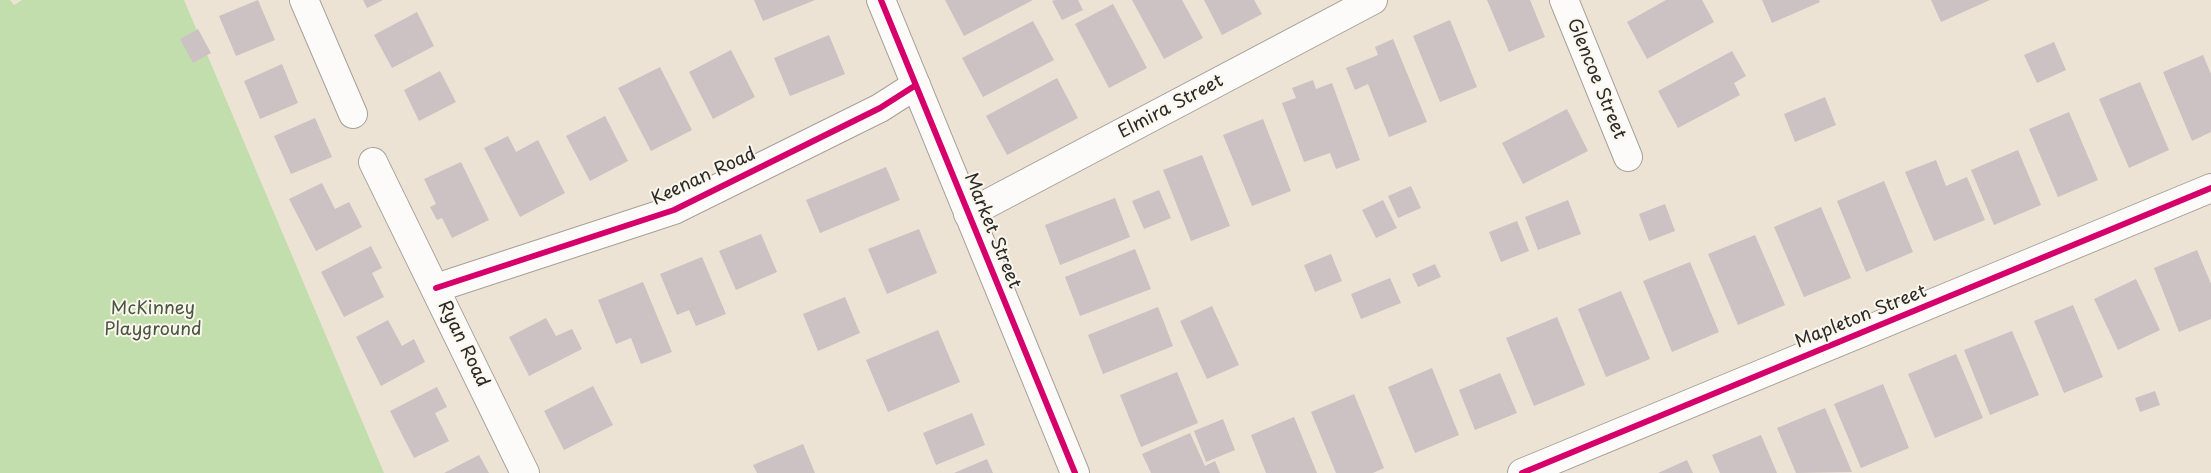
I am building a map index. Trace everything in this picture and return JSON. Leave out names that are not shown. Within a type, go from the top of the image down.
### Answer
[{"type":"street","points":[[304,0],[353,114]]},
{"type":"street","name":"Market Street","points":[[881,0],[1075,473]]},
{"type":"street","name":"Elmira Street","points":[[968,214],[1373,0]]},
{"type":"street","name":"Glencoe Street","points":[[1564,0],[1628,157]]},
{"type":"street","name":"Keenan Road","points":[[436,288],[674,210],[880,108],[916,85]]},
{"type":"street","name":"Ryan Road","points":[[373,162],[525,473]]},
{"type":"street","name":"Mapleton Street","points":[[1522,473],[2211,188]]},
{"type":"green space","name":"McKinney Playground","points":[[0,0],[10,0],[14,5],[22,0],[184,0],[384,473],[0,473]]},
{"type":"building","points":[[258,0],[275,40],[236,56],[219,16]]},
{"type":"building","points":[[363,0],[383,0],[367,8]]},
{"type":"building","points":[[754,0],[815,0],[763,21]]},
{"type":"building","points":[[945,0],[1033,0],[964,36]]},
{"type":"building","points":[[1078,0],[1083,10],[1062,20],[1052,1]]},
{"type":"building","points":[[1132,0],[1182,0],[1203,38],[1164,59]]},
{"type":"building","points":[[1204,0],[1254,0],[1262,14],[1222,35]]},
{"type":"building","points":[[1487,0],[1530,0],[1545,37],[1509,52]]},
{"type":"building","points":[[1666,0],[1702,0],[1714,22],[1647,59],[1627,22]]},
{"type":"building","points":[[1762,0],[1819,0],[1820,2],[1772,23]]},
{"type":"building","points":[[1931,0],[1990,0],[1941,22]]},
{"type":"building","points":[[1113,4],[1147,68],[1109,88],[1075,24]]},
{"type":"building","points":[[417,12],[434,46],[392,68],[374,35]]},
{"type":"building","points":[[1450,20],[1477,87],[1440,102],[1413,36]]},
{"type":"building","points":[[1033,21],[1054,60],[983,97],[962,58]]},
{"type":"building","points":[[198,29],[211,53],[193,63],[180,39]]},
{"type":"building","points":[[829,35],[845,74],[790,96],[774,58]]},
{"type":"building","points":[[1393,39],[1427,122],[1389,137],[1368,84],[1355,90],[1346,68],[1378,55],[1375,47]]},
{"type":"building","points":[[2054,42],[2066,70],[2037,83],[2024,55]]},
{"type":"building","points":[[731,50],[755,97],[713,119],[689,72]]},
{"type":"building","points":[[1732,51],[1746,76],[1734,83],[1740,95],[1678,128],[1658,91]]},
{"type":"building","points":[[2203,55],[2211,74],[2211,132],[2192,141],[2163,72]]},
{"type":"building","points":[[282,64],[298,103],[260,119],[244,81]]},
{"type":"building","points":[[660,67],[692,130],[651,151],[618,88]]},
{"type":"building","points":[[440,71],[456,102],[419,121],[404,90]]},
{"type":"building","points":[[1057,78],[1078,118],[1007,155],[986,116]]},
{"type":"building","points":[[1313,80],[1316,89],[1332,83],[1360,160],[1336,169],[1330,153],[1304,162],[1282,103],[1296,98],[1292,88]]},
{"type":"building","points":[[2140,82],[2169,150],[2129,168],[2099,99]]},
{"type":"building","points":[[1825,97],[1836,125],[1795,142],[1784,114]]},
{"type":"building","points":[[1567,109],[1588,151],[1523,184],[1502,143]]},
{"type":"building","points":[[2069,112],[2098,180],[2058,197],[2029,129]]},
{"type":"building","points":[[605,116],[628,161],[590,181],[566,136]]},
{"type":"building","points":[[315,118],[332,157],[291,174],[274,136]]},
{"type":"building","points":[[1263,119],[1291,191],[1252,206],[1223,135]]},
{"type":"building","points":[[508,136],[516,152],[538,140],[565,193],[520,217],[484,148]]},
{"type":"building","points":[[2018,150],[2041,205],[1994,225],[1971,170]]},
{"type":"building","points":[[1202,155],[1230,226],[1191,241],[1163,170]]},
{"type":"building","points":[[1936,160],[1946,186],[1967,177],[1985,220],[1934,241],[1905,172]]},
{"type":"building","points":[[461,162],[489,220],[452,238],[442,218],[437,220],[430,207],[436,204],[424,179]]},
{"type":"building","points":[[886,167],[900,200],[820,233],[806,200]]},
{"type":"building","points":[[1884,181],[1913,252],[1866,272],[1837,201]]},
{"type":"building","points":[[322,183],[335,209],[349,202],[362,227],[316,251],[289,199]]},
{"type":"building","points":[[1411,186],[1421,208],[1398,218],[1388,196]]},
{"type":"building","points":[[1159,190],[1171,218],[1144,229],[1132,201]]},
{"type":"building","points":[[1115,198],[1130,237],[1060,265],[1045,225]]},
{"type":"building","points":[[1383,200],[1397,228],[1376,238],[1362,210]]},
{"type":"building","points":[[1568,200],[1581,234],[1538,250],[1525,217]]},
{"type":"building","points":[[1665,204],[1675,231],[1649,241],[1639,214]]},
{"type":"building","points":[[1821,207],[1851,278],[1804,297],[1774,227]]},
{"type":"building","points":[[1517,221],[1529,251],[1501,262],[1489,232]]},
{"type":"building","points":[[919,229],[937,273],[887,294],[868,249]]},
{"type":"building","points":[[761,234],[777,272],[736,290],[719,251]]},
{"type":"building","points":[[1755,235],[1785,305],[1738,325],[1708,254]]},
{"type":"building","points":[[371,246],[382,268],[372,273],[384,297],[344,317],[321,272]]},
{"type":"building","points":[[1135,249],[1151,289],[1080,316],[1065,277]]},
{"type":"building","points":[[2197,250],[2211,284],[2211,319],[2179,332],[2154,268]]},
{"type":"building","points":[[1331,254],[1342,281],[1315,292],[1304,265]]},
{"type":"building","points":[[702,257],[726,314],[696,326],[689,310],[677,315],[660,274]]},
{"type":"building","points":[[1690,262],[1719,332],[1672,352],[1643,281]]},
{"type":"building","points":[[1435,264],[1441,277],[1418,287],[1412,274]]},
{"type":"building","points":[[1390,278],[1401,303],[1361,319],[1351,294]]},
{"type":"building","points":[[2136,279],[2160,330],[2118,350],[2094,299]]},
{"type":"building","points":[[643,282],[672,352],[641,364],[631,338],[616,344],[598,300]]},
{"type":"building","points":[[1621,291],[1650,359],[1606,377],[1578,309]]},
{"type":"building","points":[[845,297],[860,333],[818,351],[803,314]]},
{"type":"building","points":[[2073,305],[2103,377],[2064,393],[2034,321]]},
{"type":"building","points":[[1212,306],[1239,365],[1207,379],[1180,321]]},
{"type":"building","points":[[1158,307],[1173,346],[1103,374],[1088,335]]},
{"type":"building","points":[[1557,317],[1585,385],[1534,406],[1506,338]]},
{"type":"building","points":[[546,318],[556,336],[572,329],[582,349],[529,376],[509,337]]},
{"type":"building","points":[[388,320],[402,346],[414,339],[425,362],[381,386],[356,337]]},
{"type":"building","points":[[938,330],[960,382],[888,412],[866,360]]},
{"type":"building","points":[[2012,331],[2039,395],[1990,415],[1964,350]]},
{"type":"building","points":[[1956,354],[1983,418],[1935,438],[1908,374]]},
{"type":"building","points":[[1432,368],[1459,435],[1415,453],[1388,387]]},
{"type":"building","points":[[1177,372],[1198,423],[1141,447],[1120,395]]},
{"type":"building","points":[[1500,373],[1517,413],[1475,430],[1459,390]]},
{"type":"building","points":[[1883,384],[1909,448],[1861,468],[1834,404]]},
{"type":"building","points":[[593,386],[613,425],[564,450],[544,411]]},
{"type":"building","points":[[437,387],[447,407],[435,413],[449,441],[414,458],[390,411]]},
{"type":"building","points":[[2155,391],[2160,405],[2140,412],[2135,398]]},
{"type":"building","points":[[1354,394],[1384,468],[1373,473],[1336,473],[1311,412]]},
{"type":"building","points":[[1825,408],[1852,472],[1796,473],[1777,428]]},
{"type":"building","points":[[972,413],[985,445],[936,465],[923,433]]},
{"type":"building","points":[[1294,417],[1317,473],[1266,473],[1251,435]]},
{"type":"building","points":[[1223,419],[1235,450],[1206,462],[1194,431]]},
{"type":"building","points":[[1190,433],[1205,466],[1215,461],[1220,473],[1151,473],[1142,454]]},
{"type":"building","points":[[1761,435],[1777,473],[1720,473],[1712,455]]},
{"type":"building","points":[[803,444],[815,473],[757,473],[753,465]]},
{"type":"building","points":[[479,455],[489,473],[444,473]]},
{"type":"building","points":[[987,459],[993,473],[954,473]]},
{"type":"building","points":[[1687,460],[1693,473],[1658,473]]},
{"type":"cycle path","points":[[881,0],[1075,473]]},
{"type":"cycle path","points":[[436,288],[674,210],[880,108],[916,85]]},
{"type":"cycle path","points":[[1522,473],[2211,188]]}]
